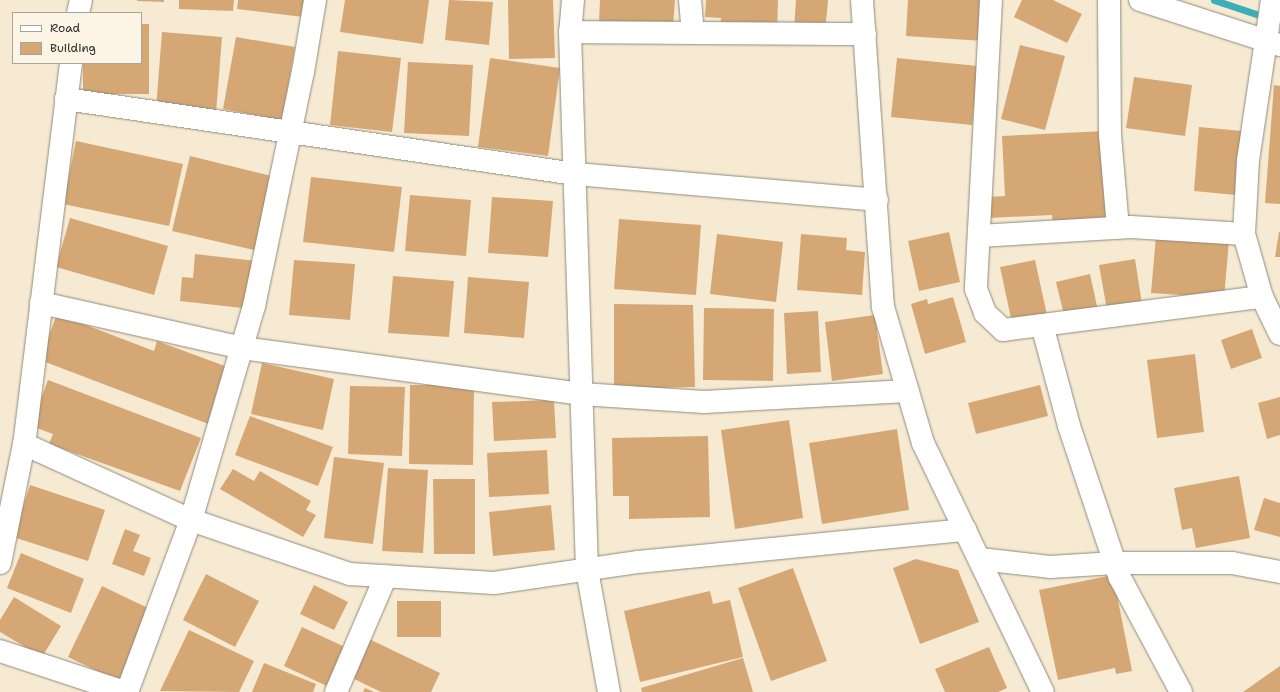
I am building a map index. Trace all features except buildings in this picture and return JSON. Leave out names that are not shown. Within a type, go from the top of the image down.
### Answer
[{"type":"street","points":[[78,12],[80,0]]},
{"type":"street","points":[[0,651],[126,692],[192,520],[254,306],[291,132],[315,0]]},
{"type":"street","points":[[573,0],[570,32],[587,570],[609,692]]},
{"type":"street","points":[[690,0],[693,33]]},
{"type":"street","points":[[862,0],[877,200],[883,307],[923,443],[1043,692]]},
{"type":"street","points":[[991,0],[976,289],[985,313],[1003,330],[1262,297]]},
{"type":"street","points":[[1109,0],[1110,135],[1118,228]]},
{"type":"street","points":[[1140,0],[1271,38]]},
{"type":"street","points":[[1272,0],[1271,38],[1248,160],[1244,234],[1262,297],[1280,334]]},
{"type":"street","points":[[570,32],[865,34]]},
{"type":"street","points":[[0,563],[24,444],[71,64]]},
{"type":"street","points":[[66,98],[574,174],[877,200]]},
{"type":"street","points":[[979,236],[1118,228],[1244,234]]},
{"type":"street","points":[[42,303],[242,348],[581,394],[704,402],[908,391]]},
{"type":"street","points":[[1042,325],[1069,426],[1120,578],[1180,692]]},
{"type":"street","points":[[24,444],[192,520],[350,574],[494,583],[587,570],[965,530]]},
{"type":"street","points":[[980,559],[1050,567],[1115,563],[1232,563],[1280,572]]},
{"type":"street","points":[[336,692],[386,576]]},
{"type":"waterway","points":[[1214,0],[1280,22]]}]
